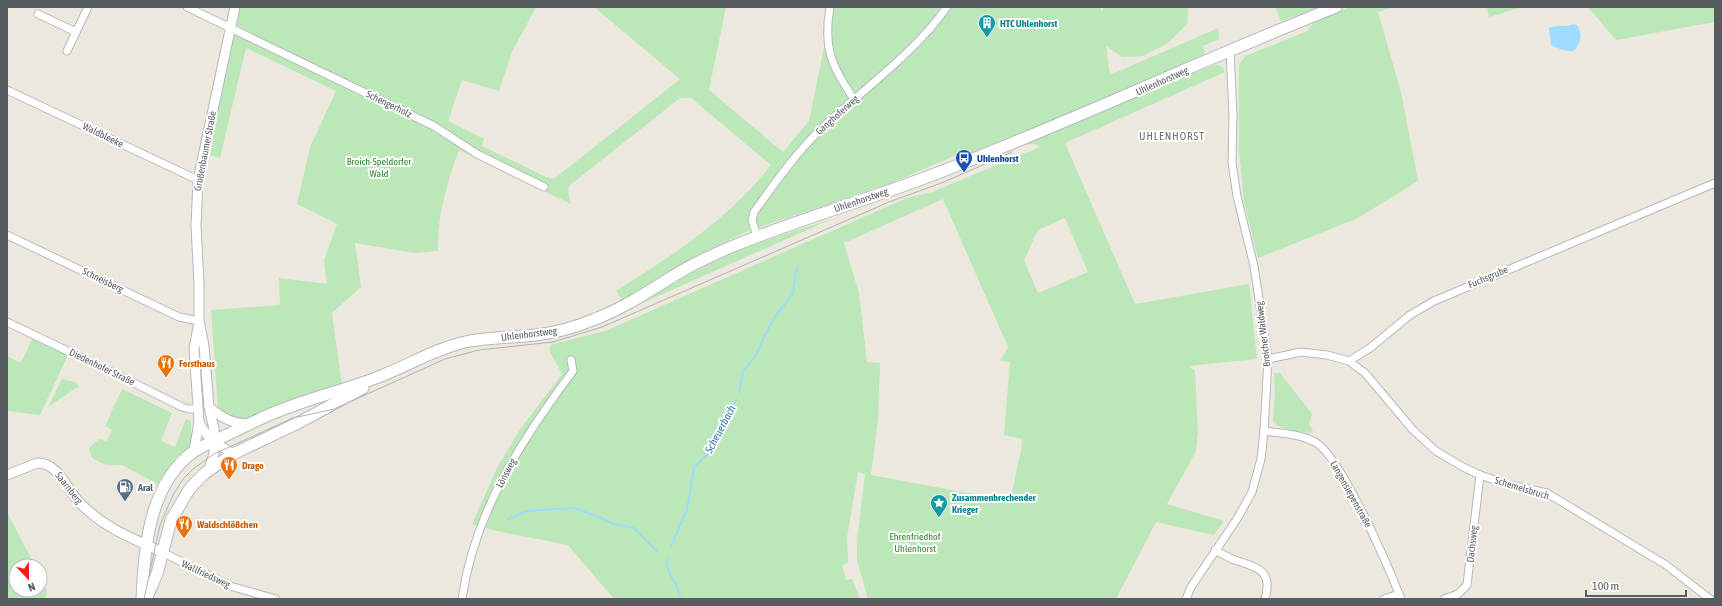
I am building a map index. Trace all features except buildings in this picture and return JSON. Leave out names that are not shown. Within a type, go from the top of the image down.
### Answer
[{"type":"main road","name":"Uhlenhorstweg","points":[[213,440],[283,409],[383,376],[432,353],[465,342],[536,335],[563,330],[593,320],[619,309],[698,262],[757,237],[946,170],[1056,126],[1336,7]]},
{"type":"main road","name":"Uhlenhorstweg","points":[[209,469],[233,454],[304,420],[364,388],[383,376]]},
{"type":"main road","points":[[142,599],[144,567],[151,523],[156,505],[176,469],[194,451],[213,440]]},
{"type":"main road","points":[[146,599],[156,574],[168,528],[190,488],[209,469]]},
{"type":"street","points":[[66,51],[88,7]]},
{"type":"street","name":"Schengerholz","points":[[187,7],[434,126],[477,154],[544,186]]},
{"type":"street","name":"Großenbaumer Straße","points":[[194,451],[199,422],[194,348],[199,321],[196,226],[198,180],[235,7]]},
{"type":"street","points":[[830,7],[827,27],[829,48],[833,66],[854,99]]},
{"type":"street","name":"Ganghoferweg","points":[[757,237],[752,220],[754,212],[795,156],[854,99],[907,54],[934,25],[947,7]]},
{"type":"street","points":[[38,14],[76,32]]},
{"type":"street","name":"Broicher Waldweg","points":[[1186,599],[1191,587],[1237,519],[1252,492],[1261,459],[1264,431],[1268,359],[1254,266],[1237,196],[1232,163],[1233,115],[1230,51]]},
{"type":"street","name":"Waldbleeke","points":[[7,90],[198,180]]},
{"type":"street","name":"Fuchsgrube","points":[[1349,360],[1370,348],[1410,315],[1434,301],[1715,183]]},
{"type":"street","name":"Schneisberg","points":[[7,235],[179,317],[199,321]]},
{"type":"street","name":"Großenbaumer Straße","points":[[199,321],[204,346],[209,407],[214,429],[214,454],[209,469]]},
{"type":"street","name":"Diedenhofer Straße","points":[[7,322],[118,374],[182,407],[188,409],[198,409]]},
{"type":"street","points":[[1268,359],[1301,352],[1327,355],[1349,360]]},
{"type":"street","name":"Lönsweg","points":[[462,599],[465,579],[472,553],[495,493],[516,454],[546,408],[573,371],[570,360]]},
{"type":"street","name":"Schemelsbruch","points":[[1349,360],[1365,373],[1413,430],[1436,451],[1480,475],[1506,484],[1547,493],[1666,565],[1710,599]]},
{"type":"street","points":[[209,407],[224,418],[235,423],[248,424]]},
{"type":"street","points":[[199,422],[202,429],[213,440],[233,454]]},
{"type":"street","name":"Langensiepenstraße","points":[[1264,431],[1308,439],[1320,445],[1332,458],[1359,505],[1400,596]]},
{"type":"street","name":"Saarnberg","points":[[7,475],[37,463],[51,466],[55,469],[70,492],[97,518],[129,538],[148,546]]},
{"type":"street","name":"Dachsweg","points":[[1444,599],[1458,594],[1467,585],[1480,475]]},
{"type":"street","points":[[148,546],[162,552]]},
{"type":"street","points":[[1215,550],[1230,558],[1256,566],[1262,571],[1267,583],[1265,599]]},
{"type":"street","name":"Wallfriedsweg","points":[[162,552],[230,586],[276,599]]},
{"type":"street","points":[[1384,599],[1400,596]]},
{"type":"green space","name":"Broich-Speldorfer Wald","points":[[241,7],[536,7],[512,52],[499,91],[462,80],[448,121],[484,139],[482,146],[546,177],[554,179],[680,79],[594,7],[726,7],[709,90],[783,152],[809,121],[825,43],[830,42],[833,7],[941,7],[925,30],[873,79],[877,85],[907,57],[943,18],[951,7],[1101,7],[1102,13],[1104,7],[1188,7],[1187,24],[1168,43],[1143,56],[1122,57],[1106,46],[1110,75],[1218,28],[1219,39],[1203,46],[1205,54],[1106,100],[972,155],[963,152],[894,182],[748,231],[694,257],[623,302],[616,291],[658,264],[700,234],[738,202],[771,165],[691,98],[680,98],[569,186],[568,191],[571,204],[459,150],[441,213],[438,251],[415,253],[355,243],[361,287],[332,313],[342,386],[247,419],[239,419],[225,414],[218,409],[211,310],[280,305],[279,278],[327,284],[324,260],[337,224],[297,204],[310,147],[336,91],[246,48],[220,158],[206,154]]},
{"type":"green space","points":[[1276,7],[1321,7],[1280,21]]},
{"type":"green space","points":[[1350,7],[1393,7],[1378,12],[1401,92],[1418,181],[1358,218],[1258,258],[1244,202],[1239,150],[1239,64],[1246,56],[1307,31],[1313,23]]},
{"type":"green space","points":[[1487,7],[1522,7],[1489,17]]},
{"type":"green space","points":[[1588,7],[1715,7],[1715,22],[1616,40]]},
{"type":"green space","name":"Ehrenfriedhof Uhlenhorst","points":[[1214,65],[1221,66],[1225,72],[1065,143],[1135,304],[1249,284],[1257,359],[1188,366],[1195,371],[1198,431],[1196,451],[1167,504],[1224,521],[1214,535],[1156,522],[1116,599],[868,599],[857,560],[857,541],[865,474],[858,472],[847,538],[848,563],[842,565],[846,580],[852,579],[860,599],[614,599],[568,545],[497,531],[472,524],[497,468],[521,428],[562,374],[550,352],[550,345],[605,331],[907,198],[932,192],[1040,147],[1035,144],[1019,145]],"holes":[[[943,199],[1008,347],[1000,361],[1010,362],[1004,435],[1022,439],[1010,501],[871,475],[878,419],[880,363],[867,362],[859,293],[844,243]],[[1065,218],[1088,272],[1038,293],[1024,260],[1038,230]]]},
{"type":"green space","points":[[834,218],[629,309],[690,274],[728,255],[767,240]]},
{"type":"green space","points":[[33,337],[67,354],[67,357],[40,415],[7,411],[7,356],[21,363]]},
{"type":"green space","points":[[1274,373],[1280,373],[1312,414],[1309,424],[1313,431],[1311,433],[1284,428],[1275,424],[1273,421],[1275,394]]},
{"type":"green space","points":[[62,379],[75,382],[79,386],[48,407]]},
{"type":"green space","points":[[122,389],[172,413],[161,441],[175,447],[186,419],[191,421],[191,442],[185,453],[176,457],[158,484],[122,465],[106,465],[92,458],[89,448],[99,439],[107,441],[112,430],[105,426]]},
{"type":"green space","points":[[7,512],[31,558],[8,558],[8,598],[45,598],[7,599]]},
{"type":"water","points":[[1573,24],[1577,25],[1581,35],[1580,41],[1574,51],[1562,50],[1551,45],[1549,28]]},
{"type":"waterway","name":"Scheuerbach","points":[[739,392],[743,371],[755,357],[776,315],[793,294],[797,267]]},
{"type":"waterway","name":"Scheuerbach","points":[[671,546],[687,510],[694,467],[710,452],[728,420],[736,399]]},
{"type":"waterway","points":[[508,519],[527,511],[574,508],[613,524],[634,528],[657,551]]},
{"type":"waterway","points":[[667,559],[668,570],[677,588],[680,599]]},
{"type":"tram line","points":[[144,599],[160,525],[173,495],[183,479],[193,469],[214,454],[293,418],[334,409],[445,359],[479,350],[553,342],[602,327],[889,202],[944,182],[1012,152]]},
{"type":"place","name":"HTC Uhlenhorst","points":[[987,38]]},
{"type":"place","name":"Uhlenhorst","points":[[964,173]]},
{"type":"place","name":"Forsthaus","points":[[166,378]]},
{"type":"place","name":"Drago","points":[[229,480]]},
{"type":"place","name":"Aral","points":[[125,502]]},
{"type":"place","name":"Zusammenbrechender Krieger","points":[[939,518]]},
{"type":"place","name":"Waldschlößchen","points":[[184,539]]},
{"type":"district","name":"UHLENHORST","points":[[1172,136]]}]
